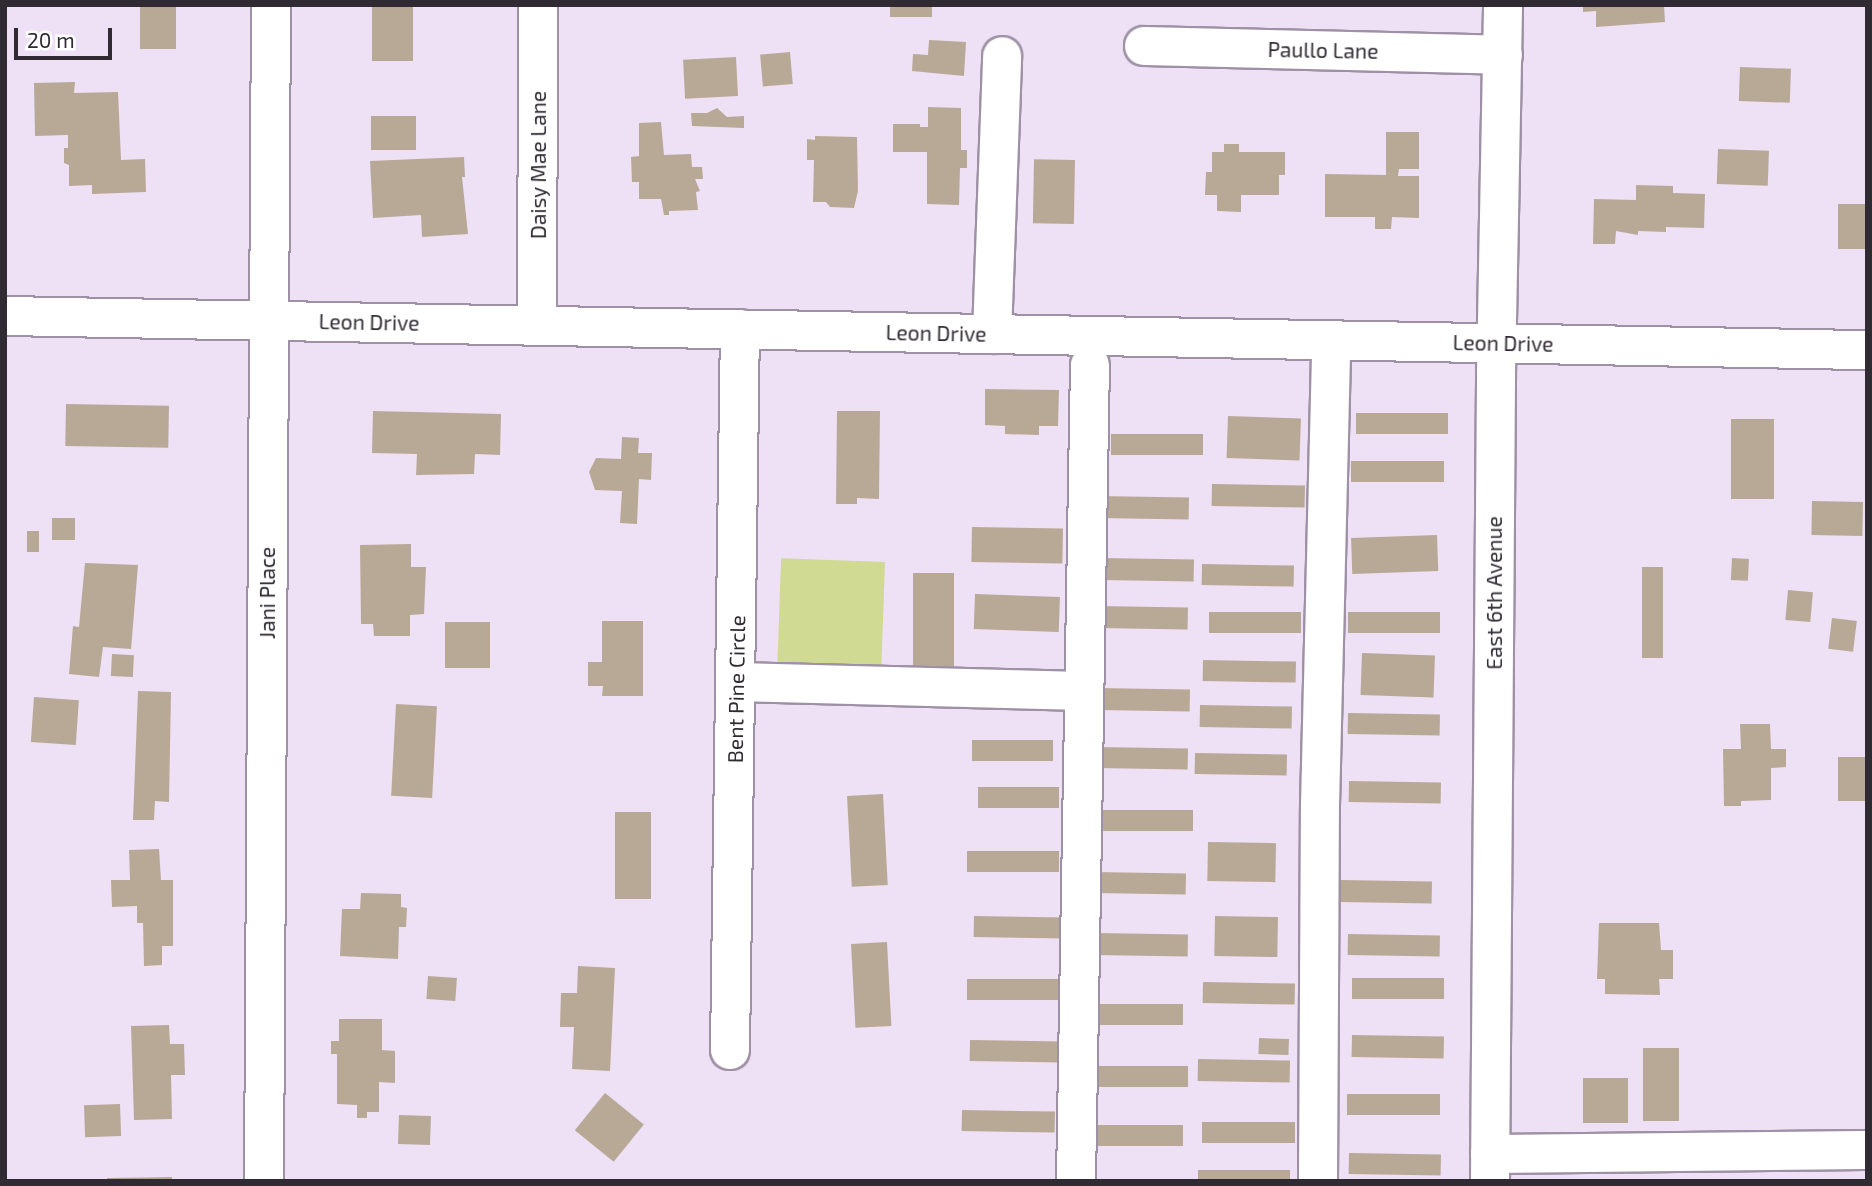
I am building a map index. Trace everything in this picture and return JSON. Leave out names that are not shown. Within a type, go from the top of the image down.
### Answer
[{"type":"street","name":"Jani Place","points":[[264,1181],[271,5]]},
{"type":"street","name":"Daisy Mae Lane","points":[[537,326],[538,5]]},
{"type":"street","name":"East 6th Avenue","points":[[1490,1167],[1497,344],[1503,5]]},
{"type":"street","name":"Paullo Lane","points":[[1144,46],[1503,55]]},
{"type":"street","points":[[992,334],[1002,56]]},
{"type":"street","name":"Leon Drive","points":[[5,316],[992,334],[1091,347],[1331,340],[1867,350]]},
{"type":"street","name":"Bent Pine Circle","points":[[730,1050],[740,329]]},
{"type":"street","points":[[1318,1181],[1320,805],[1331,340]]},
{"type":"street","points":[[1076,1181],[1091,347]]},
{"type":"street","points":[[737,682],[1083,691]]},
{"type":"street","points":[[1490,1167],[1867,1150]]},
{"type":"green space","points":[[781,558],[885,562],[881,666],[777,662]]},
{"type":"building","points":[[140,5],[176,5],[176,49],[140,49]]},
{"type":"building","points":[[372,5],[413,5],[413,61],[372,61]]},
{"type":"building","points":[[890,5],[932,5],[932,17],[890,17]]},
{"type":"building","points":[[1583,5],[1664,5],[1665,22],[1596,27],[1596,11],[1583,12]]},
{"type":"building","points":[[929,40],[966,42],[964,76],[912,71],[913,54],[928,55]]},
{"type":"building","points":[[790,52],[793,84],[763,86],[760,55]]},
{"type":"building","points":[[736,57],[738,96],[685,99],[683,60]]},
{"type":"building","points":[[1740,67],[1791,69],[1790,103],[1739,101]]},
{"type":"building","points":[[75,82],[74,93],[118,92],[121,160],[145,159],[146,192],[92,194],[92,185],[69,186],[69,165],[64,163],[64,148],[68,148],[68,135],[35,136],[34,83]]},
{"type":"building","points":[[928,107],[961,108],[961,150],[967,150],[967,168],[960,168],[959,205],[927,204],[927,152],[893,152],[893,124],[920,124],[920,127],[928,127]]},
{"type":"building","points":[[717,108],[727,117],[744,116],[744,128],[692,126],[691,113],[707,113]]},
{"type":"building","points":[[371,116],[416,116],[416,150],[371,150]]},
{"type":"building","points":[[661,122],[664,155],[691,154],[692,167],[702,167],[703,179],[695,179],[700,191],[696,192],[698,210],[669,211],[669,215],[664,215],[661,199],[639,199],[639,182],[632,182],[631,157],[639,156],[639,123]]},
{"type":"building","points":[[1386,132],[1419,132],[1419,169],[1399,169],[1398,176],[1419,176],[1419,218],[1392,217],[1391,229],[1375,229],[1375,217],[1325,217],[1325,174],[1386,175]]},
{"type":"building","points":[[815,136],[857,137],[858,191],[854,208],[830,207],[826,202],[813,202],[814,160],[807,160],[807,139],[815,140]]},
{"type":"building","points":[[1224,144],[1239,144],[1239,152],[1285,152],[1285,175],[1279,175],[1279,195],[1241,195],[1241,212],[1217,211],[1217,195],[1205,195],[1206,172],[1212,172],[1212,152],[1224,152]]},
{"type":"building","points":[[1718,149],[1769,151],[1768,186],[1717,184]]},
{"type":"building","points":[[464,157],[465,177],[462,177],[468,234],[422,237],[421,215],[373,218],[370,161]]},
{"type":"building","points":[[1034,159],[1075,160],[1074,224],[1033,223]]},
{"type":"building","points":[[1636,185],[1673,186],[1673,193],[1705,194],[1704,228],[1666,227],[1666,232],[1638,231],[1638,235],[1616,231],[1615,244],[1593,244],[1594,199],[1636,200]]},
{"type":"building","points":[[1838,204],[1867,204],[1867,249],[1838,249]]},
{"type":"building","points":[[985,389],[1059,390],[1058,426],[1039,426],[1039,435],[1005,434],[1005,426],[985,425]]},
{"type":"building","points":[[66,404],[169,406],[168,448],[65,446]]},
{"type":"building","points":[[373,411],[501,414],[500,455],[475,454],[474,474],[416,475],[417,454],[372,453]]},
{"type":"building","points":[[837,411],[880,411],[879,499],[857,498],[857,504],[836,504]]},
{"type":"building","points":[[1356,413],[1448,413],[1448,434],[1356,434]]},
{"type":"building","points":[[1228,416],[1301,419],[1299,461],[1227,458]]},
{"type":"building","points":[[1731,419],[1774,419],[1774,499],[1731,499]]},
{"type":"building","points":[[1111,434],[1203,434],[1203,455],[1111,455]]},
{"type":"building","points":[[622,437],[639,438],[638,453],[652,453],[651,480],[639,479],[637,524],[620,523],[622,491],[595,490],[589,472],[596,458],[621,459]]},
{"type":"building","points":[[1351,461],[1444,461],[1444,482],[1351,482]]},
{"type":"building","points":[[1212,484],[1305,486],[1305,508],[1212,506]]},
{"type":"building","points":[[1097,496],[1189,498],[1189,520],[1097,518]]},
{"type":"building","points":[[1812,501],[1863,502],[1862,536],[1811,535]]},
{"type":"building","points":[[52,518],[75,518],[75,540],[52,540]]},
{"type":"building","points":[[972,527],[1063,529],[1062,564],[971,562]]},
{"type":"building","points":[[27,531],[39,531],[39,552],[27,552]]},
{"type":"building","points":[[1437,535],[1438,571],[1352,574],[1351,538]]},
{"type":"building","points":[[411,544],[411,567],[426,567],[424,614],[410,615],[410,636],[374,636],[373,624],[361,624],[360,545]]},
{"type":"building","points":[[1101,558],[1194,560],[1194,582],[1101,580]]},
{"type":"building","points":[[1732,558],[1749,559],[1748,581],[1731,580]]},
{"type":"building","points":[[85,563],[138,565],[131,649],[103,647],[99,677],[69,674],[73,626],[79,627]]},
{"type":"building","points":[[1202,564],[1294,566],[1294,587],[1202,585]]},
{"type":"building","points":[[1642,567],[1663,567],[1663,658],[1642,658]]},
{"type":"building","points":[[913,573],[954,573],[954,667],[913,667]]},
{"type":"building","points":[[1788,590],[1813,592],[1810,622],[1785,620]]},
{"type":"building","points":[[975,594],[1060,597],[1059,632],[974,629]]},
{"type":"building","points":[[1096,606],[1188,608],[1188,630],[1096,628]]},
{"type":"building","points":[[1209,612],[1301,612],[1301,633],[1209,633]]},
{"type":"building","points":[[1348,612],[1440,612],[1440,633],[1348,633]]},
{"type":"building","points":[[1832,618],[1857,621],[1853,652],[1828,649]]},
{"type":"building","points":[[602,621],[643,621],[643,696],[602,696],[603,686],[588,686],[588,662],[602,662]]},
{"type":"building","points":[[445,622],[490,622],[490,668],[445,668]]},
{"type":"building","points":[[1362,653],[1435,656],[1433,698],[1361,695]]},
{"type":"building","points":[[112,654],[134,655],[133,677],[111,676]]},
{"type":"building","points":[[1203,660],[1296,662],[1296,683],[1203,681]]},
{"type":"building","points":[[1097,688],[1190,690],[1190,712],[1097,710]]},
{"type":"building","points":[[138,691],[171,692],[169,802],[155,801],[154,820],[133,820]]},
{"type":"building","points":[[34,697],[79,700],[76,745],[31,742]]},
{"type":"building","points":[[396,704],[437,706],[432,798],[391,796]]},
{"type":"building","points":[[1200,705],[1292,707],[1292,729],[1200,727]]},
{"type":"building","points":[[1348,713],[1440,715],[1440,736],[1348,734]]},
{"type":"building","points":[[1740,724],[1770,724],[1771,749],[1786,749],[1786,767],[1771,768],[1771,800],[1741,801],[1741,806],[1724,806],[1723,749],[1741,749]]},
{"type":"building","points":[[972,740],[1053,740],[1053,761],[972,761]]},
{"type":"building","points":[[1096,747],[1188,749],[1188,770],[1096,768]]},
{"type":"building","points":[[1195,753],[1287,755],[1287,776],[1195,774]]},
{"type":"building","points":[[1838,757],[1867,757],[1867,801],[1838,801]]},
{"type":"building","points":[[1349,781],[1441,783],[1441,804],[1349,802]]},
{"type":"building","points":[[978,787],[1059,787],[1059,808],[978,808]]},
{"type":"building","points":[[883,794],[888,885],[852,887],[847,796]]},
{"type":"building","points":[[1100,810],[1193,810],[1193,831],[1100,831]]},
{"type":"building","points":[[615,812],[651,812],[651,899],[615,899]]},
{"type":"building","points":[[1208,842],[1276,843],[1275,882],[1207,881]]},
{"type":"building","points":[[159,849],[161,880],[173,880],[173,946],[162,946],[162,965],[144,966],[143,923],[137,923],[137,906],[112,907],[111,880],[130,880],[129,850]]},
{"type":"building","points":[[967,851],[1059,851],[1059,872],[967,872]]},
{"type":"building","points":[[1094,872],[1186,874],[1186,895],[1094,893]]},
{"type":"building","points":[[1340,880],[1432,882],[1432,904],[1340,902]]},
{"type":"building","points":[[361,893],[401,894],[401,907],[407,908],[406,927],[399,927],[398,959],[340,956],[342,909],[360,909]]},
{"type":"building","points":[[974,916],[1066,918],[1066,939],[974,937]]},
{"type":"building","points":[[1215,916],[1278,917],[1277,957],[1214,956]]},
{"type":"building","points":[[1599,923],[1659,923],[1661,950],[1673,950],[1673,979],[1659,979],[1660,995],[1605,994],[1605,979],[1597,979]]},
{"type":"building","points":[[1096,933],[1188,935],[1188,957],[1096,955]]},
{"type":"building","points":[[1348,934],[1440,936],[1440,957],[1348,955]]},
{"type":"building","points":[[887,942],[891,1026],[855,1028],[851,944]]},
{"type":"building","points":[[578,966],[615,968],[610,1071],[572,1069],[574,1027],[560,1027],[561,993],[577,993]]},
{"type":"building","points":[[428,976],[457,978],[455,1001],[426,999]]},
{"type":"building","points":[[1352,978],[1444,978],[1444,999],[1352,999]]},
{"type":"building","points":[[967,979],[1060,979],[1060,1000],[967,1000]]},
{"type":"building","points":[[1203,982],[1295,984],[1295,1005],[1203,1003]]},
{"type":"building","points":[[1091,1004],[1183,1004],[1183,1025],[1091,1025]]},
{"type":"building","points":[[339,1019],[382,1019],[382,1050],[395,1051],[395,1083],[379,1082],[379,1112],[367,1112],[367,1118],[357,1118],[357,1105],[337,1104],[337,1054],[331,1054],[331,1041],[339,1041]]},
{"type":"building","points":[[169,1025],[170,1044],[184,1044],[185,1075],[171,1075],[172,1119],[134,1120],[131,1026]]},
{"type":"building","points":[[1352,1035],[1444,1037],[1444,1059],[1352,1057]]},
{"type":"building","points":[[1259,1038],[1289,1039],[1288,1055],[1258,1054]]},
{"type":"building","points":[[970,1040],[1062,1042],[1062,1063],[970,1061]]},
{"type":"building","points":[[1643,1048],[1679,1048],[1679,1121],[1643,1121]]},
{"type":"building","points":[[1198,1059],[1290,1061],[1290,1083],[1198,1081]]},
{"type":"building","points":[[1096,1066],[1188,1066],[1188,1087],[1096,1087]]},
{"type":"building","points":[[1583,1078],[1628,1078],[1628,1123],[1583,1123]]},
{"type":"building","points":[[605,1093],[644,1124],[614,1162],[575,1130]]},
{"type":"building","points":[[1347,1094],[1440,1094],[1440,1115],[1347,1115]]},
{"type":"building","points":[[120,1104],[121,1136],[85,1137],[84,1105]]},
{"type":"building","points":[[962,1110],[1055,1112],[1055,1133],[962,1131]]},
{"type":"building","points":[[399,1115],[431,1116],[430,1145],[398,1144]]},
{"type":"building","points":[[1202,1122],[1295,1122],[1295,1143],[1202,1143]]},
{"type":"building","points":[[1090,1125],[1183,1125],[1183,1146],[1090,1146]]},
{"type":"building","points":[[1349,1153],[1441,1155],[1441,1176],[1349,1174]]},
{"type":"building","points":[[1198,1170],[1290,1170],[1290,1181],[1198,1181]]},
{"type":"building","points":[[172,1177],[172,1181],[107,1181],[107,1178]]}]
